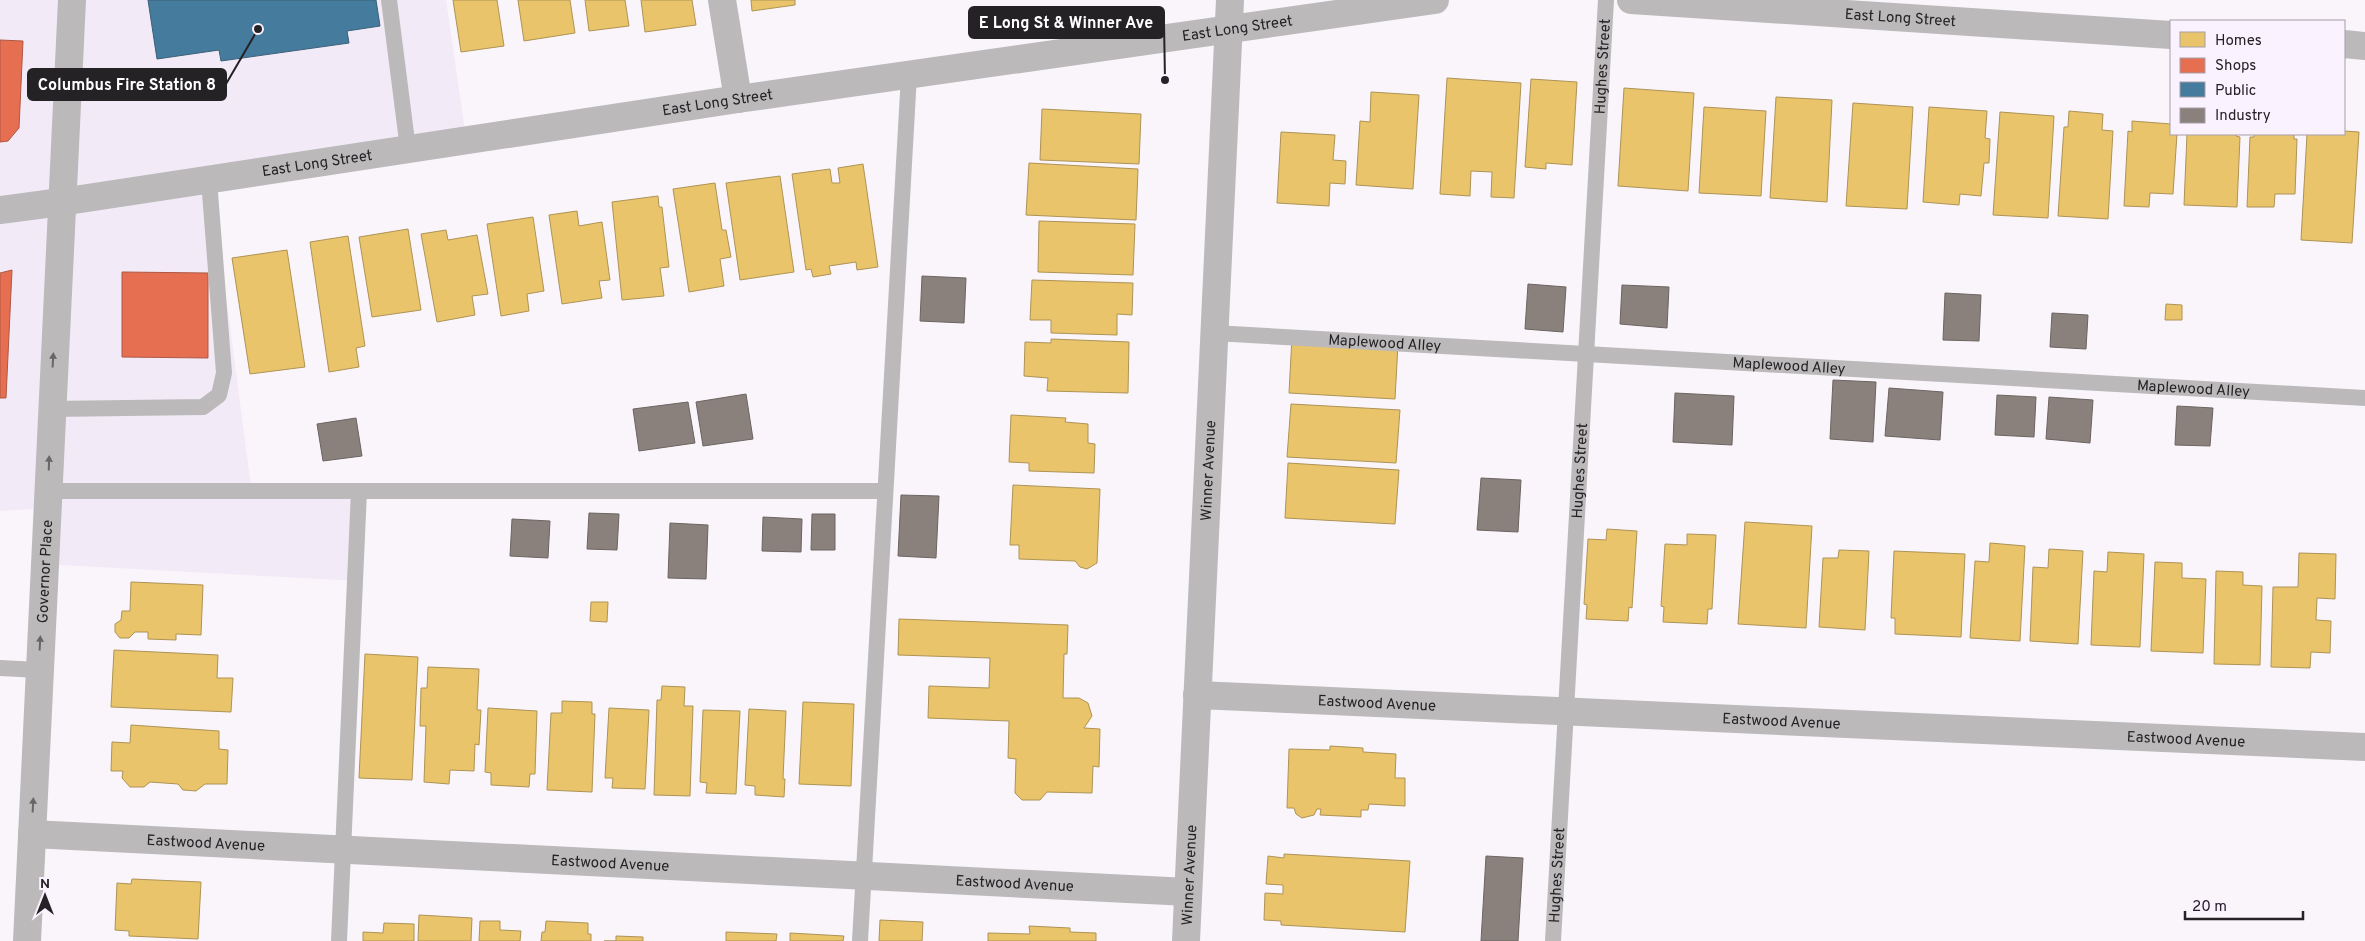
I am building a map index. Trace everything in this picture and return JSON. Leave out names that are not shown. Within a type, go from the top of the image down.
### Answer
[{"type":"street","name":"Governor Place","points":[[27,941],[72,0]]},
{"type":"street","points":[[722,0],[738,99]]},
{"type":"street","name":"Winner Avenue","points":[[1186,941],[1230,0]]},
{"type":"street","name":"East Long Street","points":[[0,210],[738,99],[1434,0]]},
{"type":"street","name":"East Long Street","points":[[1630,0],[2170,35]]},
{"type":"street","points":[[2345,44],[2365,46]]},
{"type":"street","name":"Eastwood Avenue","points":[[1197,695],[2365,747]]},
{"type":"street","name":"Eastwood Avenue","points":[[32,834],[1188,892]]},
{"type":"lane","points":[[389,0],[408,149]]},
{"type":"lane","name":"Hughes Street","points":[[1553,941],[1606,0]]},
{"type":"lane","points":[[860,941],[909,75]]},
{"type":"lane","points":[[51,409],[202,407],[218,395],[224,373],[208,180]]},
{"type":"lane","name":"Maplewood Alley","points":[[1214,333],[2365,398]]},
{"type":"lane","points":[[48,491],[885,491]]},
{"type":"lane","points":[[339,941],[359,491]]},
{"type":"lane","points":[[0,668],[39,670]]},
{"type":"shaded area","points":[[0,0],[446,0],[466,138],[211,180],[251,487],[360,489],[358,581],[42,564],[45,508],[0,511]]},
{"type":"building: Homes","points":[[453,0],[497,0],[504,46],[461,52]]},
{"type":"building: Homes","points":[[518,0],[570,0],[575,33],[524,41]]},
{"type":"building: Homes","points":[[585,0],[625,0],[629,26],[589,31]]},
{"type":"building: Homes","points":[[641,0],[692,0],[696,25],[645,32]]},
{"type":"building: Homes","points":[[751,0],[795,0],[795,5],[752,11]]},
{"type":"building: Homes","points":[[1447,78],[1521,83],[1514,198],[1491,197],[1492,172],[1471,171],[1470,196],[1440,194]]},
{"type":"building: Homes","points":[[1531,79],[1577,82],[1572,165],[1546,163],[1546,169],[1525,167]]},
{"type":"building: Homes","points":[[1624,88],[1694,93],[1688,191],[1618,186]]},
{"type":"building: Homes","points":[[1371,92],[1419,95],[1413,189],[1356,185],[1360,121],[1370,122]]},
{"type":"building: Homes","points":[[1776,97],[1832,100],[1827,202],[1770,198]]},
{"type":"building: Homes","points":[[1853,103],[1913,107],[1907,209],[1846,206]]},
{"type":"building: Homes","points":[[1704,107],[1766,111],[1761,196],[1699,193]]},
{"type":"building: Homes","points":[[1929,107],[1987,111],[1985,138],[1990,139],[1989,163],[1984,163],[1981,196],[1960,194],[1959,205],[1923,202]]},
{"type":"building: Homes","points":[[1042,109],[1141,114],[1139,164],[1040,160]]},
{"type":"building: Homes","points":[[2069,111],[2103,114],[2102,130],[2113,131],[2108,219],[2058,216],[2064,127],[2068,127]]},
{"type":"building: Homes","points":[[2000,112],[2054,116],[2048,218],[1993,215]]},
{"type":"building: Homes","points":[[2132,121],[2170,124],[2170,135],[2177,135],[2173,194],[2150,193],[2149,207],[2124,206],[2128,131],[2132,132]]},
{"type":"building: Homes","points":[[2345,131],[2359,132],[2352,243],[2301,240],[2307,135],[2345,135]]},
{"type":"building: Homes","points":[[1281,132],[1335,135],[1333,160],[1346,161],[1345,184],[1330,183],[1329,206],[1277,203]]},
{"type":"building: Homes","points":[[2187,135],[2236,135],[2240,137],[2237,207],[2184,205]]},
{"type":"building: Homes","points":[[2254,135],[2294,135],[2294,139],[2297,139],[2295,194],[2275,194],[2274,207],[2247,207],[2250,137],[2254,137]]},
{"type":"building: Homes","points":[[1029,163],[1138,169],[1136,220],[1026,215]]},
{"type":"building: Homes","points":[[863,164],[878,267],[857,270],[856,262],[829,266],[831,274],[813,277],[811,269],[806,270],[792,174],[830,169],[832,183],[840,183],[838,168]]},
{"type":"building: Homes","points":[[780,176],[794,272],[740,280],[726,183]]},
{"type":"building: Homes","points":[[715,183],[722,230],[726,230],[731,257],[720,259],[724,286],[689,292],[673,189]]},
{"type":"building: Homes","points":[[658,196],[659,207],[662,207],[669,267],[660,268],[664,296],[622,300],[612,202]]},
{"type":"building: Homes","points":[[577,211],[579,226],[602,222],[610,280],[599,281],[602,298],[562,304],[549,215]]},
{"type":"building: Homes","points":[[533,217],[544,291],[527,294],[529,311],[501,316],[487,224]]},
{"type":"building: Homes","points":[[1039,221],[1135,224],[1133,275],[1038,272]]},
{"type":"building: Homes","points":[[408,229],[421,310],[372,317],[359,237]]},
{"type":"building: Homes","points":[[446,230],[448,240],[477,235],[488,294],[472,296],[475,315],[437,322],[421,234]]},
{"type":"building: Homes","points":[[348,236],[365,346],[356,348],[359,367],[329,372],[310,242]]},
{"type":"building: Homes","points":[[287,250],[305,367],[250,374],[232,258]]},
{"type":"building: Homes","points":[[1032,280],[1133,283],[1132,315],[1117,314],[1117,335],[1051,333],[1051,320],[1030,320]]},
{"type":"building: Homes","points":[[2166,304],[2182,305],[2182,320],[2165,320]]},
{"type":"building: Homes","points":[[1292,337],[1398,344],[1395,399],[1289,393]]},
{"type":"building: Homes","points":[[1051,339],[1129,342],[1128,393],[1047,391],[1048,378],[1024,376],[1025,342],[1051,343]]},
{"type":"building: Homes","points":[[1291,404],[1400,410],[1396,463],[1287,457]]},
{"type":"building: Homes","points":[[1011,415],[1066,418],[1065,422],[1088,424],[1088,443],[1095,444],[1094,473],[1029,471],[1029,463],[1009,462]]},
{"type":"building: Homes","points":[[1288,463],[1399,470],[1395,524],[1285,518]]},
{"type":"building: Homes","points":[[1013,485],[1100,489],[1097,563],[1087,569],[1080,567],[1075,561],[1019,559],[1019,545],[1010,545]]},
{"type":"building: Homes","points":[[1745,522],[1812,526],[1806,628],[1738,624]]},
{"type":"building: Homes","points":[[1607,529],[1637,531],[1632,608],[1629,607],[1628,621],[1586,619],[1587,605],[1584,604],[1588,539],[1606,540]]},
{"type":"building: Homes","points":[[1687,534],[1716,535],[1712,609],[1708,609],[1707,624],[1663,622],[1664,607],[1661,606],[1665,544],[1687,545]]},
{"type":"building: Homes","points":[[1990,543],[2025,546],[2020,641],[1970,638],[1975,561],[1989,562]]},
{"type":"building: Homes","points":[[2049,549],[2083,551],[2078,644],[2030,641],[2033,567],[2048,568]]},
{"type":"building: Homes","points":[[1839,550],[1869,551],[1865,630],[1819,627],[1823,558],[1838,558]]},
{"type":"building: Homes","points":[[1894,551],[1965,554],[1961,637],[1895,634],[1895,618],[1891,618]]},
{"type":"building: Homes","points":[[2108,552],[2144,554],[2140,647],[2091,645],[2094,571],[2107,572]]},
{"type":"building: Homes","points":[[2299,553],[2336,554],[2335,599],[2317,598],[2316,620],[2331,621],[2330,653],[2311,652],[2310,668],[2271,667],[2273,587],[2298,587]]},
{"type":"building: Homes","points":[[2155,562],[2182,563],[2182,578],[2206,579],[2203,653],[2151,651]]},
{"type":"building: Homes","points":[[2216,571],[2243,572],[2243,585],[2262,586],[2260,665],[2214,664]]},
{"type":"building: Homes","points":[[131,582],[203,585],[201,635],[176,634],[176,640],[148,639],[148,632],[135,632],[129,638],[120,638],[115,632],[115,624],[121,620],[122,611],[130,611]]},
{"type":"building: Homes","points":[[591,602],[608,602],[607,622],[590,621]]},
{"type":"building: Homes","points":[[899,619],[1068,625],[1067,654],[1064,654],[1063,698],[1079,698],[1088,703],[1092,716],[1084,728],[1100,729],[1099,767],[1093,766],[1092,793],[1047,792],[1040,800],[1022,800],[1015,793],[1016,759],[1008,758],[1009,721],[928,718],[929,686],[989,688],[990,658],[898,655]]},
{"type":"building: Homes","points":[[114,650],[218,655],[217,678],[233,678],[231,712],[111,707]]},
{"type":"building: Homes","points":[[365,654],[418,657],[412,780],[359,778]]},
{"type":"building: Homes","points":[[428,667],[479,669],[477,710],[481,710],[479,745],[475,744],[474,771],[450,770],[449,784],[424,782],[426,726],[420,726],[421,688],[427,688]]},
{"type":"building: Homes","points":[[662,686],[685,687],[684,706],[693,706],[690,796],[654,795],[657,700],[661,700]]},
{"type":"building: Homes","points":[[562,701],[592,702],[592,714],[595,714],[592,792],[547,790],[551,713],[562,713]]},
{"type":"building: Homes","points":[[803,702],[854,704],[851,786],[799,784]]},
{"type":"building: Homes","points":[[488,708],[537,711],[535,774],[530,774],[529,787],[491,785],[491,773],[485,772]]},
{"type":"building: Homes","points":[[609,708],[649,710],[645,789],[612,788],[613,778],[605,778]]},
{"type":"building: Homes","points":[[749,709],[786,711],[784,797],[755,795],[755,786],[745,785]]},
{"type":"building: Homes","points":[[703,710],[740,711],[736,794],[706,793],[707,783],[700,782]]},
{"type":"building: Homes","points":[[131,725],[219,731],[219,749],[228,750],[227,784],[205,784],[196,791],[183,790],[178,784],[150,782],[144,787],[130,787],[122,778],[123,771],[111,771],[112,742],[130,743]]},
{"type":"building: Homes","points":[[1330,746],[1363,748],[1363,752],[1396,754],[1395,778],[1405,778],[1405,806],[1369,804],[1368,810],[1361,810],[1361,817],[1320,815],[1321,809],[1317,809],[1314,815],[1302,818],[1296,814],[1294,808],[1287,808],[1289,749],[1330,750]]},
{"type":"building: Homes","points":[[1284,854],[1410,861],[1405,932],[1281,925],[1281,921],[1264,920],[1265,893],[1283,894],[1283,885],[1266,884],[1268,856],[1284,858]]},
{"type":"building: Homes","points":[[132,879],[201,882],[198,939],[129,936],[129,931],[115,930],[117,883],[131,884]]},
{"type":"building: Homes","points":[[419,915],[472,918],[471,941],[418,941]]},
{"type":"building: Homes","points":[[880,920],[923,922],[922,941],[879,941]]},
{"type":"building: Homes","points":[[480,921],[500,921],[500,930],[521,931],[520,941],[479,941]]},
{"type":"building: Homes","points":[[546,921],[588,923],[588,934],[591,934],[591,941],[541,941],[542,932],[545,932]]},
{"type":"building: Homes","points":[[384,923],[414,924],[414,941],[363,941],[363,932],[383,933]]},
{"type":"building: Homes","points":[[1029,926],[1070,928],[1070,932],[1096,933],[1096,941],[988,941],[988,933],[1030,934]]},
{"type":"building: Homes","points":[[726,932],[777,934],[776,941],[726,941]]},
{"type":"building: Homes","points":[[790,933],[844,936],[843,941],[790,941]]},
{"type":"building: Homes","points":[[616,936],[643,937],[643,941],[616,941]]},
{"type":"building: Shops","points":[[0,40],[23,41],[19,128],[8,141],[0,142]]},
{"type":"building: Shops","points":[[12,270],[6,398],[0,398],[0,273]]},
{"type":"building: Shops","points":[[122,272],[208,273],[208,358],[122,357]]},
{"type":"building: Public","points":[[148,0],[376,0],[380,26],[347,31],[349,43],[221,61],[219,50],[157,59]]},
{"type":"building: Industry","points":[[922,276],[966,278],[964,323],[920,321]]},
{"type":"building: Industry","points":[[1528,284],[1566,287],[1563,332],[1525,329]]},
{"type":"building: Industry","points":[[1622,285],[1669,287],[1667,328],[1620,324]]},
{"type":"building: Industry","points":[[1945,293],[1981,295],[1979,341],[1943,340]]},
{"type":"building: Industry","points":[[2052,313],[2088,315],[2086,349],[2050,347]]},
{"type":"building: Industry","points":[[1833,380],[1876,382],[1873,442],[1830,439]]},
{"type":"building: Industry","points":[[1889,388],[1943,392],[1940,440],[1885,436]]},
{"type":"building: Industry","points":[[1675,393],[1734,396],[1732,445],[1673,442]]},
{"type":"building: Industry","points":[[746,394],[753,439],[703,446],[696,402]]},
{"type":"building: Industry","points":[[1997,395],[2036,397],[2034,437],[1995,435]]},
{"type":"building: Industry","points":[[2049,397],[2093,400],[2090,443],[2046,439]]},
{"type":"building: Industry","points":[[688,402],[695,443],[639,451],[633,409]]},
{"type":"building: Industry","points":[[2177,406],[2213,408],[2210,446],[2175,445]]},
{"type":"building: Industry","points":[[356,418],[362,456],[323,461],[317,424]]},
{"type":"building: Industry","points":[[1481,478],[1521,480],[1518,532],[1477,530]]},
{"type":"building: Industry","points":[[901,495],[939,496],[936,558],[898,556]]},
{"type":"building: Industry","points":[[589,513],[619,514],[617,550],[587,549]]},
{"type":"building: Industry","points":[[812,514],[835,514],[835,550],[811,550]]},
{"type":"building: Industry","points":[[763,517],[802,519],[801,552],[762,551]]},
{"type":"building: Industry","points":[[512,519],[550,521],[548,558],[510,556]]},
{"type":"building: Industry","points":[[670,523],[708,525],[706,579],[668,578]]},
{"type":"building: Industry","points":[[1486,856],[1523,858],[1518,941],[1481,941]]},
{"type":"place","name":"Columbus Fire Station 8","points":[[258,29]]},
{"type":"place","name":"E Long St & Winner Ave","points":[[1165,80]]}]
